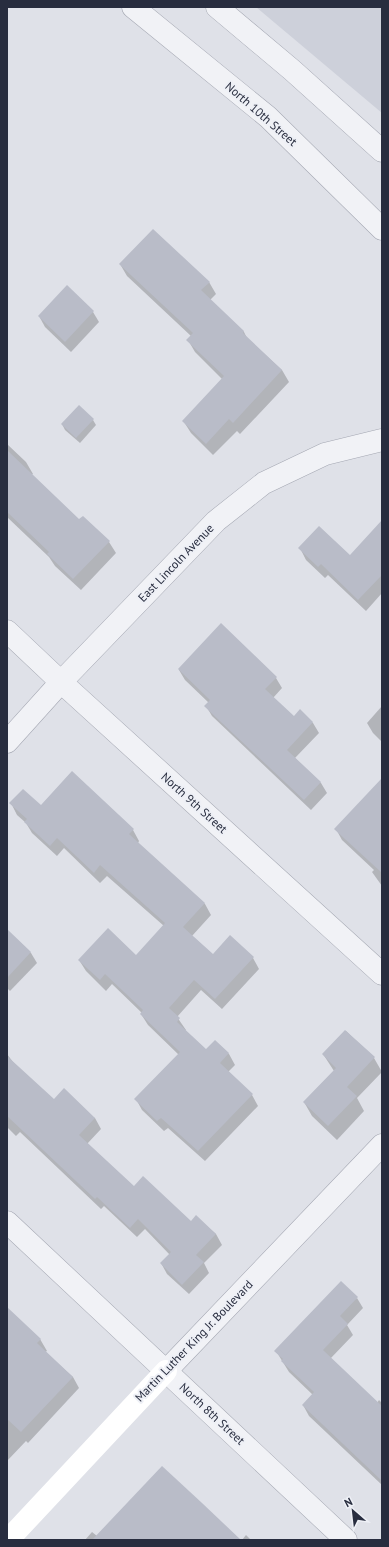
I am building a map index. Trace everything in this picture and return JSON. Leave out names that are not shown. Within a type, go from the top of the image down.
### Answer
[{"type":"main road","name":"Martin Luther King Jr. Boulevard","points":[[8,1540],[166,1371]]},
{"type":"street","name":"North 10th Street","points":[[133,7],[268,117],[382,229]]},
{"type":"street","points":[[217,7],[292,70],[382,151]]},
{"type":"street","name":"East Lincoln Avenue","points":[[7,742],[61,682],[216,521],[264,483],[325,454],[382,440]]},
{"type":"street","name":"North 9th Street","points":[[7,631],[382,974]]},
{"type":"street","name":"Martin Luther King Jr. Boulevard","points":[[166,1371],[382,1145]]},
{"type":"street","name":"North 8th Street","points":[[7,1222],[346,1540]]},
{"type":"shaded area","points":[[256,7],[382,7],[382,113]]},
{"type":"building","points":[[153,229],[210,282],[201,290],[282,370],[233,423],[229,419],[206,444],[182,421],[224,376],[186,340],[193,333],[119,264]]},
{"type":"building","points":[[67,285],[94,311],[65,342],[38,316]]},
{"type":"building","points":[[79,405],[94,419],[76,438],[61,424]]},
{"type":"building","points":[[7,450],[79,519],[83,516],[110,541],[73,579],[47,554],[49,552],[7,512]]},
{"type":"building","points":[[382,520],[382,575],[358,600],[321,564],[318,567],[298,548],[319,526],[350,555]]},
{"type":"building","points":[[221,623],[277,677],[265,689],[294,716],[300,709],[313,722],[287,750],[321,782],[304,800],[204,706],[210,700],[178,669]]},
{"type":"building","points":[[72,771],[134,829],[129,834],[205,903],[183,927],[213,954],[230,935],[254,957],[215,999],[194,980],[169,1008],[180,1018],[177,1022],[206,1049],[215,1040],[229,1053],[220,1063],[253,1094],[198,1151],[161,1118],[157,1121],[134,1099],[180,1052],[140,1014],[143,1010],[105,974],[100,980],[78,960],[108,928],[136,955],[165,923],[100,865],[94,873],[57,838],[50,846],[24,822],[27,819],[9,803],[23,789],[41,805]]},
{"type":"building","points":[[382,778],[382,873],[334,829]]},
{"type":"building","points":[[7,929],[31,952],[7,978]]},
{"type":"building","points":[[345,1030],[375,1057],[347,1087],[357,1096],[328,1126],[303,1102],[336,1068],[322,1054]]},
{"type":"building","points":[[7,1056],[54,1099],[64,1088],[95,1118],[79,1135],[134,1186],[143,1176],[191,1221],[196,1215],[216,1234],[196,1255],[204,1262],[182,1285],[160,1263],[171,1252],[138,1219],[130,1228],[97,1197],[95,1199],[7,1116]]},
{"type":"building","points":[[341,1281],[358,1297],[340,1316],[348,1324],[323,1350],[382,1406],[382,1481],[302,1405],[314,1392],[281,1361],[283,1359],[274,1351]]},
{"type":"building","points":[[7,1307],[41,1339],[37,1343],[73,1377],[21,1432],[7,1419]]},
{"type":"building","points":[[162,1466],[202,1503],[241,1540],[92,1540]]}]
